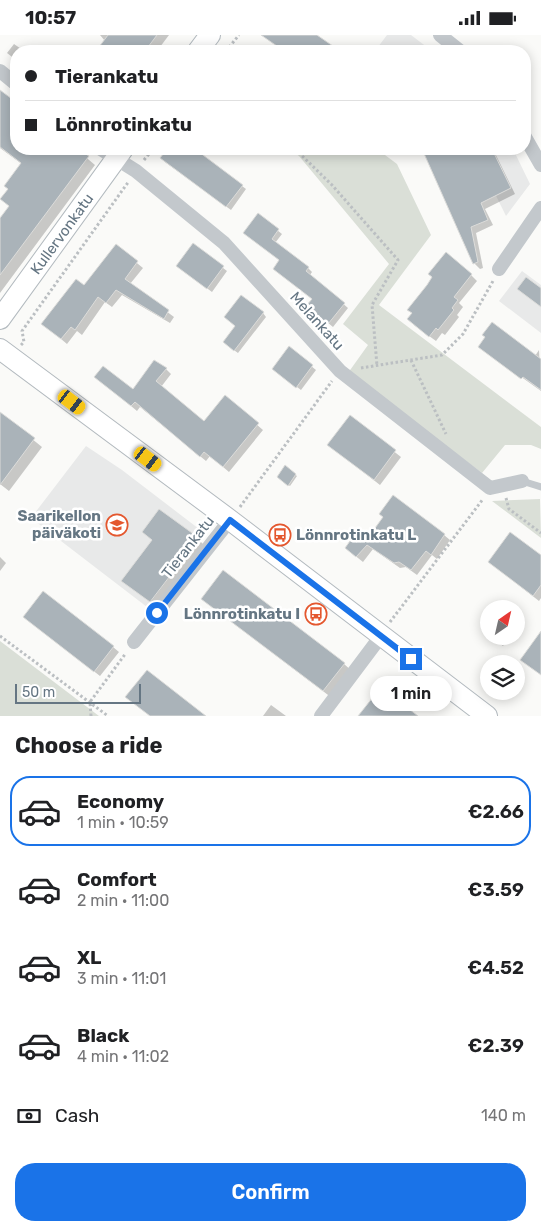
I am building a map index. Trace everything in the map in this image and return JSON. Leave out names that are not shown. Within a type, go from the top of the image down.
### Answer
[{"type":"street","points":[[440,35],[452,45]]},
{"type":"street","points":[[0,71],[10,79]]},
{"type":"street","points":[[531,148],[541,165]]},
{"type":"street","name":"Kullervonkatu","points":[[0,319],[111,155]]},
{"type":"street","name":"Melankatu","points":[[117,155],[224,243],[340,371],[496,487]]},
{"type":"street","points":[[499,269],[541,208]]},
{"type":"street","points":[[6,353],[230,520],[487,716]]},
{"type":"street","points":[[496,487],[522,481]]},
{"type":"street","name":"Tierankatu","points":[[134,642],[230,520]]},
{"type":"street","points":[[321,716],[381,636]]},
{"type":"lane","points":[[522,481],[541,487]]},
{"type":"path","points":[[231,45],[239,35]]},
{"type":"path","points":[[6,353],[24,342],[22,331],[148,155]]},
{"type":"path","points":[[302,155],[332,185],[398,260],[372,305],[377,366]]},
{"type":"path","points":[[230,520],[340,371],[442,355],[463,335],[499,269]]},
{"type":"path","points":[[411,360],[449,440]]},
{"type":"path","points":[[381,636],[496,487],[509,509],[541,533]]},
{"type":"path","points":[[0,636],[108,716]]},
{"type":"path","points":[[91,716],[90,702],[134,642]]},
{"type":"shaded area","points":[[387,35],[411,35],[424,45],[380,45]]},
{"type":"shaded area","points":[[298,155],[385,155],[397,164],[431,235],[379,305],[541,427],[541,449],[531,445],[505,445],[482,473],[348,373],[368,345],[343,324],[389,264]]},
{"type":"shaded area","points":[[476,155],[516,155],[530,184],[506,216]]},
{"type":"shaded area","points":[[522,271],[541,285],[541,333],[499,301]]},
{"type":"shaded area","name":"Saarikellon päiväkoti","points":[[86,446],[122,470],[203,532],[147,607],[31,518]]},
{"type":"shaded area","points":[[540,499],[541,538],[492,501]]},
{"type":"shaded area","points":[[0,641],[99,716],[0,716]]},
{"type":"building","points":[[108,35],[157,35],[150,45],[100,45]]},
{"type":"building","points":[[261,35],[317,35],[331,45],[275,45]]},
{"type":"building","points":[[0,90],[10,98],[10,155],[0,147]]},
{"type":"building","points":[[10,155],[89,156],[0,275],[0,218],[9,206],[0,199],[8,189],[4,186],[21,163]]},
{"type":"building","points":[[162,155],[203,155],[243,185],[226,207],[160,158]]},
{"type":"building","points":[[425,155],[495,155],[511,188],[481,203],[488,220],[471,227],[478,262],[473,264]]},
{"type":"building","points":[[258,213],[279,229],[272,239],[309,267],[306,271],[345,303],[328,324],[306,306],[312,299],[273,269],[279,260],[243,233]]},
{"type":"building","points":[[193,243],[224,266],[207,289],[176,266]]},
{"type":"building","points":[[116,244],[138,261],[125,279],[169,310],[164,319],[116,290],[106,303],[98,297],[75,330],[71,327],[61,339],[41,324],[76,279],[84,285]]},
{"type":"building","points":[[446,252],[472,274],[454,297],[458,300],[452,308],[454,310],[438,330],[436,328],[429,337],[407,319],[412,313],[407,310],[432,277],[428,274]]},
{"type":"building","points":[[526,277],[541,288],[541,307],[517,289]]},
{"type":"building","points":[[241,295],[264,312],[234,351],[223,342],[235,326],[224,317]]},
{"type":"building","points":[[492,322],[541,359],[541,390],[523,377],[521,379],[478,347],[485,337],[482,335]]},
{"type":"building","points":[[289,346],[313,365],[296,388],[272,369]]},
{"type":"building","points":[[154,360],[167,368],[156,381],[204,421],[225,395],[259,423],[223,467],[204,452],[200,457],[135,402],[131,406],[94,377],[103,366],[133,389]]},
{"type":"building","points":[[0,412],[35,438],[0,485]]},
{"type":"building","points":[[350,415],[396,450],[374,480],[327,445]]},
{"type":"building","points":[[285,465],[296,474],[288,486],[277,477]]},
{"type":"building","points":[[393,495],[445,534],[431,555],[426,551],[411,570],[399,562],[394,563],[367,545],[356,557],[345,548],[355,534],[365,542],[383,517],[379,514]]},
{"type":"building","points":[[159,509],[199,538],[150,602],[121,581],[152,540],[142,532]]},
{"type":"building","points":[[510,532],[541,555],[541,585],[533,596],[488,562]]},
{"type":"building","points":[[223,570],[345,663],[323,691],[201,599]]},
{"type":"building","points":[[43,591],[114,646],[94,672],[23,617]]},
{"type":"building","points":[[541,631],[541,675],[525,664],[524,655]]},
{"type":"building","points":[[147,670],[206,716],[150,716],[125,697]]},
{"type":"building","points":[[381,687],[418,716],[358,716]]},
{"type":"place","name":"Saarikellon päiväkoti","points":[[117,525]]},
{"type":"place","name":"Lönnrotinkatu L","points":[[280,535]]},
{"type":"place","name":"Lönnrotinkatu I","points":[[316,614]]},
{"type":"route","points":[[157,613],[230,520],[411,659]]}]
